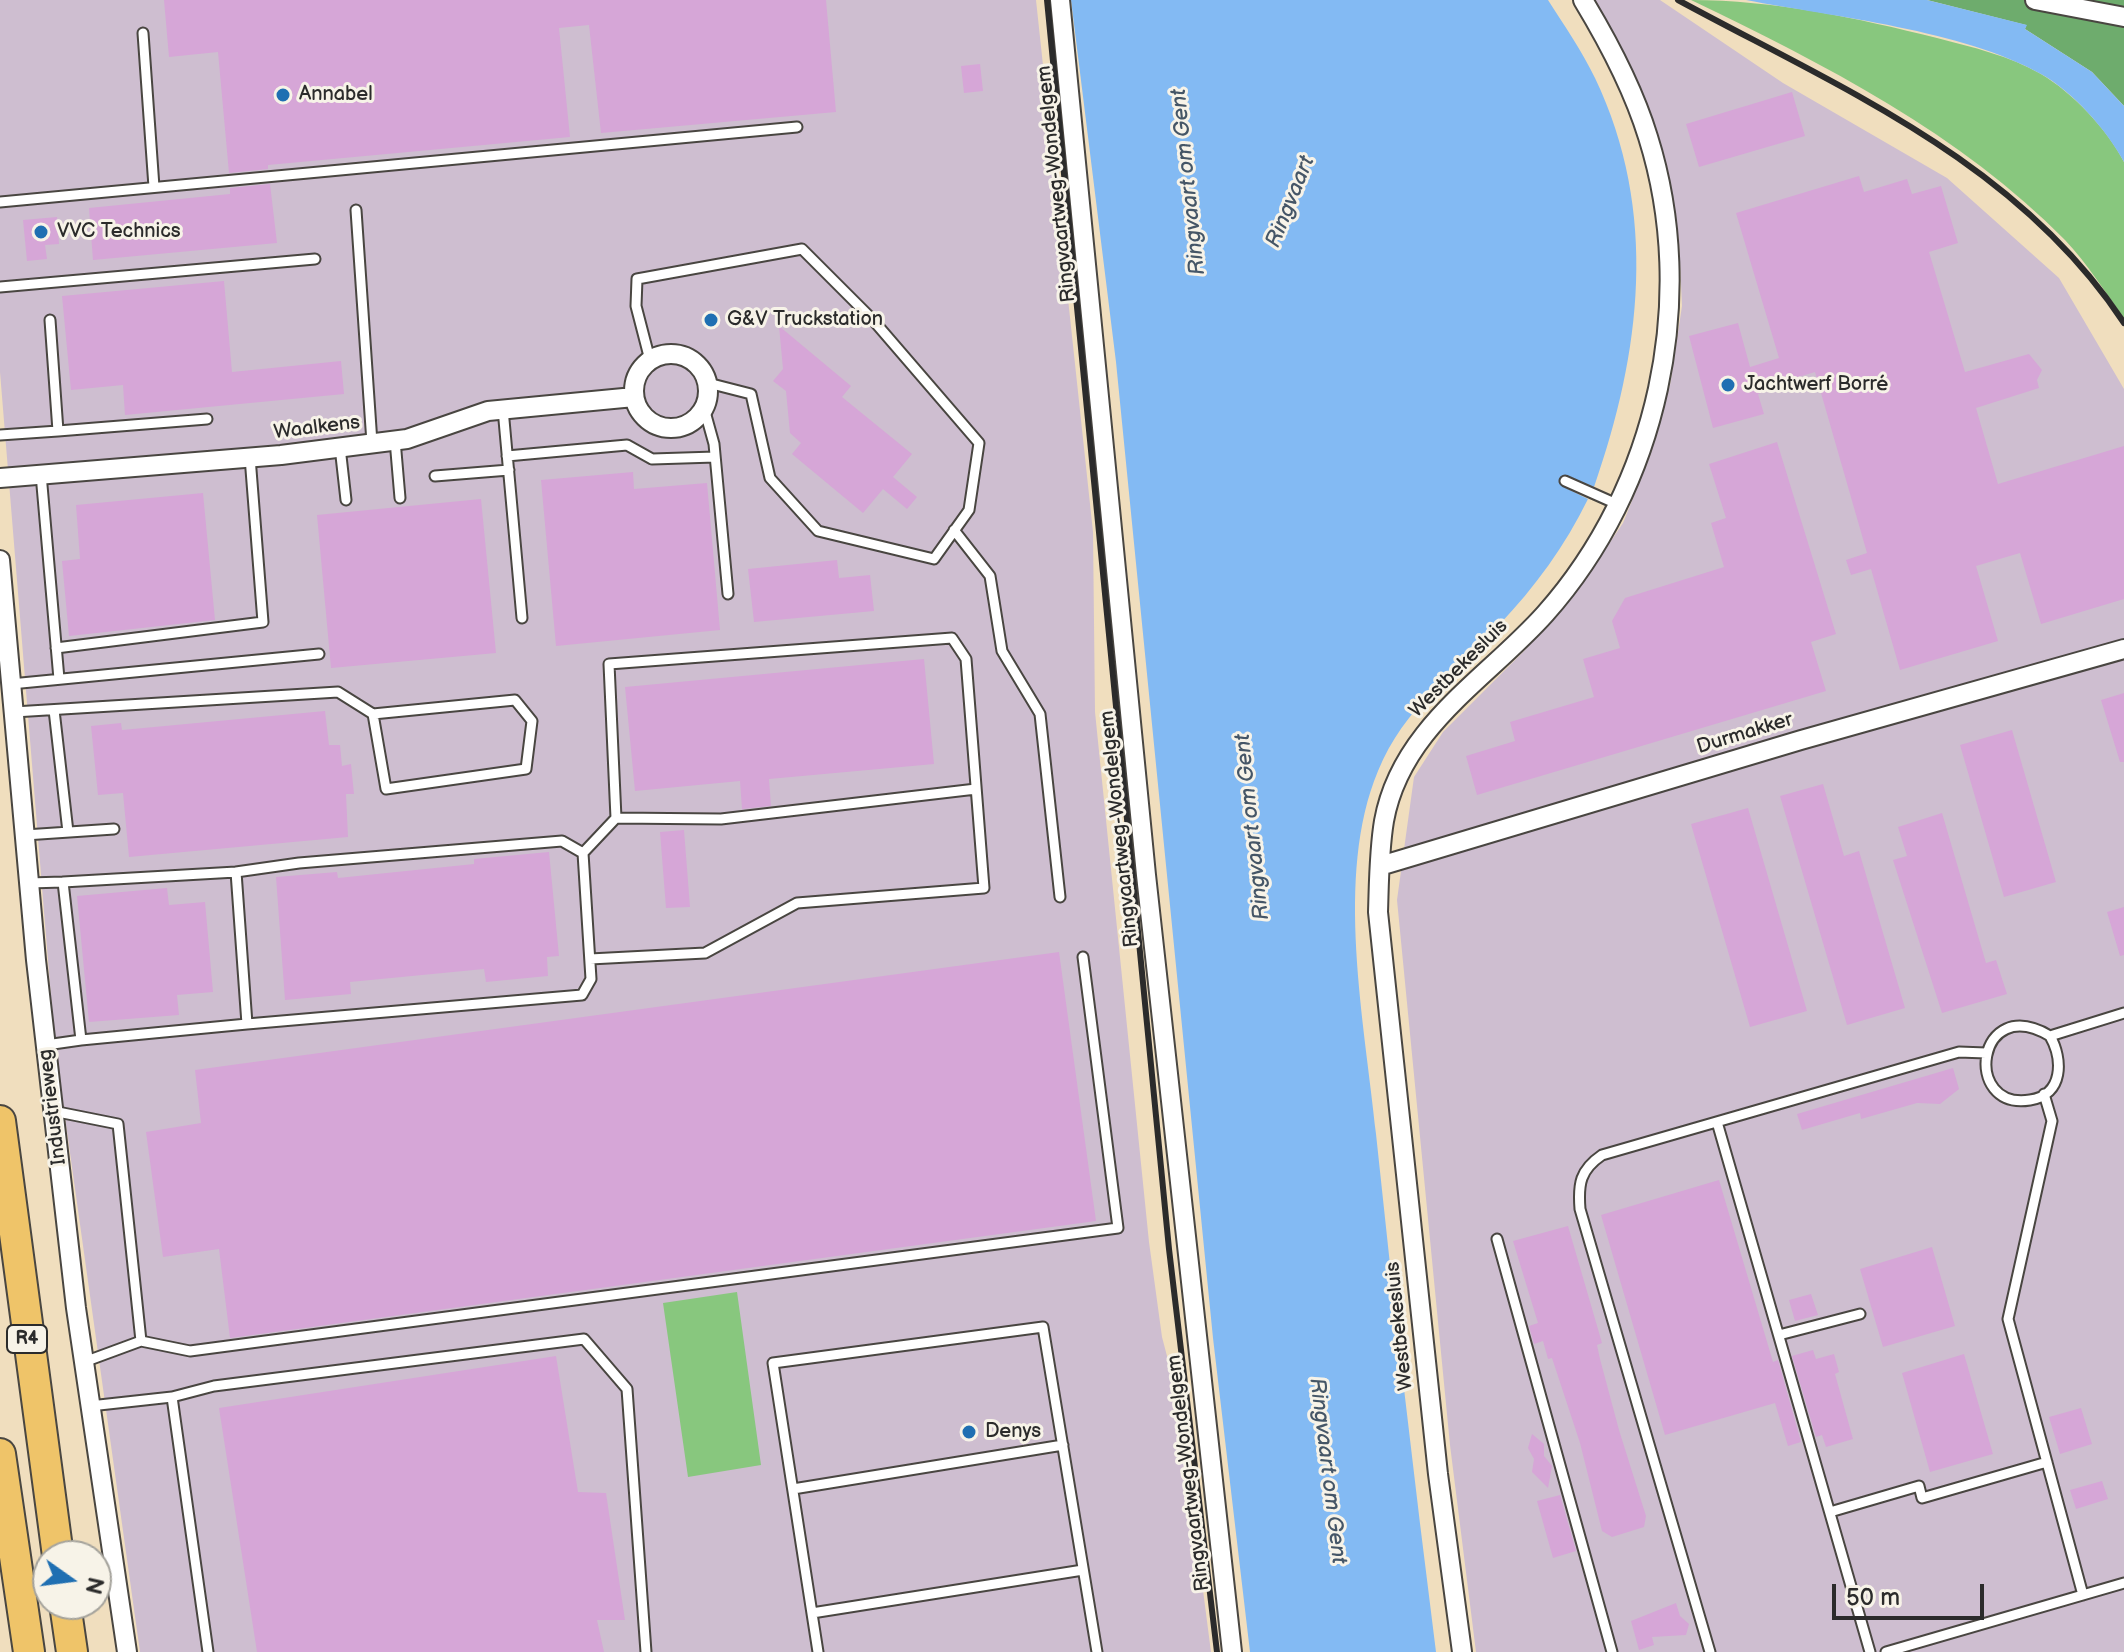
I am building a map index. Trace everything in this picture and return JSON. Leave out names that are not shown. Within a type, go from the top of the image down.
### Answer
[{"type":"highway","name":"R4","points":[[0,1121],[56,1540]]},
{"type":"highway","points":[[0,1454],[29,1652]]},
{"type":"highway","points":[[67,1620],[72,1652]]},
{"type":"street","name":"Ringvaartweg-Wondelgem","points":[[1060,0],[1146,875],[1232,1652]]},
{"type":"street","name":"Westbekesluis","points":[[1462,1652],[1438,1474],[1378,912],[1380,866],[1385,819],[1398,782],[1423,736],[1441,713],[1545,615],[1583,566],[1619,505],[1641,447],[1659,379],[1671,288],[1669,249],[1649,138],[1631,89],[1583,0]]},
{"type":"street","points":[[2035,0],[2124,17]]},
{"type":"street","points":[[673,354],[685,356],[703,372],[708,383],[704,408],[687,425],[662,427],[641,414],[634,397],[636,379],[650,360],[673,354]]},
{"type":"street","name":"Waalkens","points":[[0,478],[250,457],[372,443],[395,440],[503,409],[634,397]]},
{"type":"street","name":"Industrieweg","points":[[0,560],[53,1111],[90,1406],[127,1652]]},
{"type":"street","name":"Durmakker","points":[[1380,866],[1801,740],[2124,649]]},
{"type":"lane","points":[[143,33],[154,187]]},
{"type":"lane","points":[[0,202],[797,127]]},
{"type":"lane","points":[[356,210],[372,443]]},
{"type":"lane","points":[[650,360],[636,306],[637,279],[802,249],[873,320],[979,443],[969,510],[934,559],[818,531],[770,478],[751,394],[708,383]]},
{"type":"lane","points":[[0,287],[315,259]]},
{"type":"lane","points":[[50,320],[58,431]]},
{"type":"lane","points":[[704,408],[715,457],[728,594]]},
{"type":"lane","points":[[503,409],[522,618]]},
{"type":"lane","points":[[0,435],[207,419]]},
{"type":"lane","points":[[395,440],[400,498]]},
{"type":"lane","points":[[507,456],[627,445],[652,459],[715,457]]},
{"type":"lane","points":[[340,447],[346,500]]},
{"type":"lane","points":[[56,648],[263,622],[250,457]]},
{"type":"lane","points":[[435,476],[509,470]]},
{"type":"lane","points":[[41,474],[59,679]]},
{"type":"lane","points":[[1565,481],[1619,505]]},
{"type":"lane","points":[[954,530],[990,576],[1002,651],[1040,714],[1060,897]]},
{"type":"lane","points":[[46,1045],[582,995],[591,979],[583,853],[616,818],[609,664],[952,638],[966,659],[984,888],[797,903],[705,953],[590,959]]},
{"type":"lane","points":[[11,684],[319,654]]},
{"type":"lane","points":[[14,712],[338,692],[373,714],[515,700],[532,721],[526,769],[386,789],[373,714]]},
{"type":"lane","points":[[54,710],[68,832]]},
{"type":"lane","points":[[616,818],[721,819],[976,789]]},
{"type":"lane","points":[[25,835],[114,829]]},
{"type":"lane","points":[[29,883],[236,872],[299,863],[562,841],[583,853]]},
{"type":"lane","points":[[236,872],[247,1024]]},
{"type":"lane","points":[[63,882],[81,1040]]},
{"type":"lane","points":[[84,1362],[141,1341],[190,1351],[1118,1228],[1083,957]]},
{"type":"lane","points":[[2050,1036],[2124,1013]]},
{"type":"lane","points":[[2014,1026],[2033,1026],[2050,1036],[2060,1054],[2060,1074],[2044,1094],[2032,1101],[2012,1100],[1995,1090],[1985,1073],[1986,1053],[1996,1035],[2014,1026]]},
{"type":"lane","points":[[1710,1652],[1580,1209],[1578,1184],[1588,1165],[1602,1155],[1959,1052],[1986,1053]]},
{"type":"lane","points":[[2044,1094],[2052,1121],[2008,1319],[2083,1595]]},
{"type":"lane","points":[[53,1111],[118,1124],[141,1341]]},
{"type":"lane","points":[[1717,1122],[1870,1652]]},
{"type":"lane","points":[[1497,1239],[1612,1652]]},
{"type":"lane","points":[[1779,1335],[1860,1314]]},
{"type":"lane","points":[[818,1652],[773,1363],[1043,1327],[1097,1652]]},
{"type":"lane","points":[[90,1406],[172,1397],[214,1386],[584,1339],[627,1389],[646,1652]]},
{"type":"lane","points":[[172,1397],[208,1652]]},
{"type":"lane","points":[[793,1489],[1063,1445]]},
{"type":"lane","points":[[1830,1512],[1919,1486],[1922,1498],[2047,1462]]},
{"type":"lane","points":[[812,1613],[1083,1570]]},
{"type":"lane","points":[[1886,1652],[2124,1583]]},
{"type":"shaded area","points":[[0,0],[1036,0],[1093,532],[1095,712],[1149,1242],[1162,1337],[1178,1398],[1211,1652],[140,1652],[55,1046],[0,372]]},
{"type":"shaded area","points":[[1594,0],[1660,0],[1783,83],[1947,178],[2059,278],[2124,389],[2124,1652],[1476,1652],[1450,1445],[1397,900],[1414,777],[1443,732],[1524,651],[1583,582],[1623,523],[1650,456],[1670,385],[1682,306],[1679,241],[1666,166],[1640,89]]},
{"type":"green space","points":[[1691,0],[1784,7],[1876,24],[1990,53],[2017,62],[2053,82],[2077,101],[2099,125],[2124,162],[2124,318],[2065,240],[2025,202],[1981,167],[1889,104]]},
{"type":"green space","points":[[1927,0],[2124,0],[2124,106],[2092,72],[2025,29],[2026,25]]},
{"type":"green space","points":[[737,1292],[761,1465],[688,1477],[663,1303]]},
{"type":"water","points":[[1071,0],[1548,0],[1595,78],[1615,129],[1628,180],[1635,231],[1636,282],[1632,334],[1623,385],[1594,487],[1568,476],[1562,486],[1588,499],[1559,550],[1512,611],[1431,692],[1401,728],[1378,771],[1365,812],[1358,856],[1355,903],[1360,998],[1436,1652],[1250,1652],[1213,1338],[1116,362]]},
{"type":"water","points":[[1746,0],[1927,0],[2027,25],[2025,29],[2092,72],[2124,106],[2124,162],[2098,124],[2077,101],[2041,74],[2010,59],[1974,46],[1897,27]]},
{"type":"building","points":[[164,0],[826,0],[836,112],[601,133],[589,25],[559,28],[570,137],[268,165],[268,169],[229,173],[218,52],[169,57]]},
{"type":"building","points":[[980,64],[983,91],[964,93],[961,66]]},
{"type":"building","points":[[1792,92],[1805,136],[1699,167],[1686,124]]},
{"type":"building","points":[[1859,176],[1864,192],[1907,179],[1912,194],[1941,186],[1958,243],[1929,252],[1965,372],[2029,354],[2042,370],[2037,380],[2039,388],[1976,408],[1998,484],[2124,446],[2124,599],[2041,624],[2020,553],[1976,566],[1998,641],[1900,670],[1871,569],[1851,575],[1846,560],[1867,553],[1815,372],[1768,386],[1769,390],[1758,394],[1764,414],[1713,428],[1689,336],[1738,323],[1750,367],[1779,358],[1736,213]]},
{"type":"building","points":[[270,184],[277,243],[93,260],[89,208],[230,194],[230,188]]},
{"type":"building","name":"VVC Technics","points":[[57,217],[59,244],[45,245],[47,259],[27,261],[23,220]]},
{"type":"building","points":[[224,281],[232,372],[341,361],[344,394],[125,415],[123,385],[71,390],[62,296]]},
{"type":"building","points":[[779,326],[851,386],[842,397],[912,454],[893,477],[917,497],[907,509],[883,489],[863,513],[792,454],[801,443],[790,433],[786,391],[773,381],[783,369]]},
{"type":"building","points":[[1777,442],[1836,634],[1811,642],[1826,691],[1477,795],[1466,756],[1515,741],[1510,722],[1594,697],[1583,659],[1620,648],[1612,621],[1625,598],[1724,567],[1711,523],[1726,518],[1709,464]]},
{"type":"building","points":[[633,472],[634,489],[707,483],[720,630],[556,646],[541,480]]},
{"type":"building","points":[[203,493],[215,620],[69,636],[62,561],[80,559],[76,505]]},
{"type":"building","points":[[481,499],[496,653],[331,668],[317,515]]},
{"type":"building","points":[[837,560],[839,578],[870,575],[874,611],[754,622],[748,569]]},
{"type":"building","points":[[924,659],[934,764],[769,779],[771,806],[742,809],[740,781],[635,791],[625,687]]},
{"type":"building","points":[[2124,693],[2124,762],[2120,762],[2101,700]]},
{"type":"building","points":[[325,711],[329,745],[340,745],[342,766],[351,764],[354,794],[346,794],[348,837],[129,857],[123,793],[98,795],[91,726],[121,723],[122,730]]},
{"type":"building","points":[[2012,730],[2056,882],[2004,897],[1960,745]]},
{"type":"building","points":[[1823,784],[1844,856],[1859,851],[1905,1008],[1847,1025],[1780,796]]},
{"type":"building","points":[[1748,808],[1807,1011],[1750,1027],[1691,824]]},
{"type":"building","points":[[1942,813],[1986,963],[1996,960],[2007,994],[1942,1013],[1893,860],[1907,856],[1898,827]]},
{"type":"building","points":[[684,830],[690,907],[666,908],[660,832]]},
{"type":"building","points":[[549,852],[559,956],[547,957],[548,976],[486,982],[484,969],[350,982],[351,994],[285,1000],[276,877],[337,872],[338,878],[474,864],[474,859]]},
{"type":"building","points":[[167,888],[169,905],[205,902],[213,992],[177,995],[179,1015],[89,1022],[77,896]]},
{"type":"building","points":[[2124,907],[2124,955],[2120,956],[2107,912]]},
{"type":"building","points":[[1059,952],[1096,1221],[230,1338],[219,1249],[163,1257],[146,1132],[201,1123],[195,1070]]},
{"type":"building","points":[[1953,1068],[1959,1089],[1940,1104],[1917,1103],[1861,1119],[1860,1113],[1802,1130],[1797,1114]]},
{"type":"building","points":[[1719,1180],[1773,1362],[1778,1360],[1801,1442],[1788,1446],[1775,1403],[1665,1435],[1601,1215]]},
{"type":"building","points":[[1568,1226],[1602,1343],[1597,1345],[1619,1430],[1646,1516],[1644,1527],[1612,1537],[1602,1531],[1580,1443],[1552,1358],[1548,1359],[1543,1341],[1534,1344],[1529,1326],[1538,1323],[1513,1241]]},
{"type":"building","points":[[1932,1247],[1955,1326],[1883,1347],[1860,1269]]},
{"type":"building","points":[[1811,1294],[1818,1315],[1795,1321],[1789,1300]]},
{"type":"building","points":[[1813,1350],[1816,1359],[1834,1354],[1839,1372],[1835,1374],[1853,1439],[1826,1447],[1822,1435],[1816,1437],[1792,1356]]},
{"type":"building","points":[[1964,1354],[1993,1454],[1930,1472],[1902,1373]]},
{"type":"building","points":[[556,1356],[578,1492],[606,1493],[625,1620],[597,1620],[604,1652],[257,1652],[219,1408]]},
{"type":"building","points":[[2081,1408],[2092,1444],[2060,1454],[2049,1417]]},
{"type":"building","points":[[1532,1434],[1544,1444],[1544,1456],[1552,1466],[1548,1488],[1532,1472],[1534,1459],[1528,1448]]},
{"type":"building","points":[[2102,1481],[2108,1499],[2076,1509],[2070,1490]]},
{"type":"building","points":[[1560,1495],[1576,1551],[1553,1558],[1537,1501]]},
{"type":"building","points":[[1676,1603],[1680,1616],[1689,1624],[1686,1635],[1652,1637],[1654,1645],[1639,1650],[1631,1621]]},
{"type":"railway","points":[[1047,0],[1169,1249],[1217,1652]]},
{"type":"railway","points":[[1678,0],[1863,99],[1979,173],[2032,217],[2081,266],[2124,323]]},
{"type":"place","name":"Annabel","points":[[283,95]]},
{"type":"place","name":"VVC Technics","points":[[41,232]]},
{"type":"place","name":"G&V Truckstation","points":[[711,320]]},
{"type":"place","name":"Jachtwerf Borré","points":[[1728,385]]},
{"type":"place","name":"Denys","points":[[969,1432]]},
{"type":"water label","name":"Ringvaart om Gent","points":[[1189,182]]},
{"type":"water label","name":"Ringvaart","points":[[1291,202]]},
{"type":"water label","name":"Ringvaart om Gent","points":[[1253,827]]},
{"type":"water label","name":"Ringvaart om Gent","points":[[1327,1471]]}]
